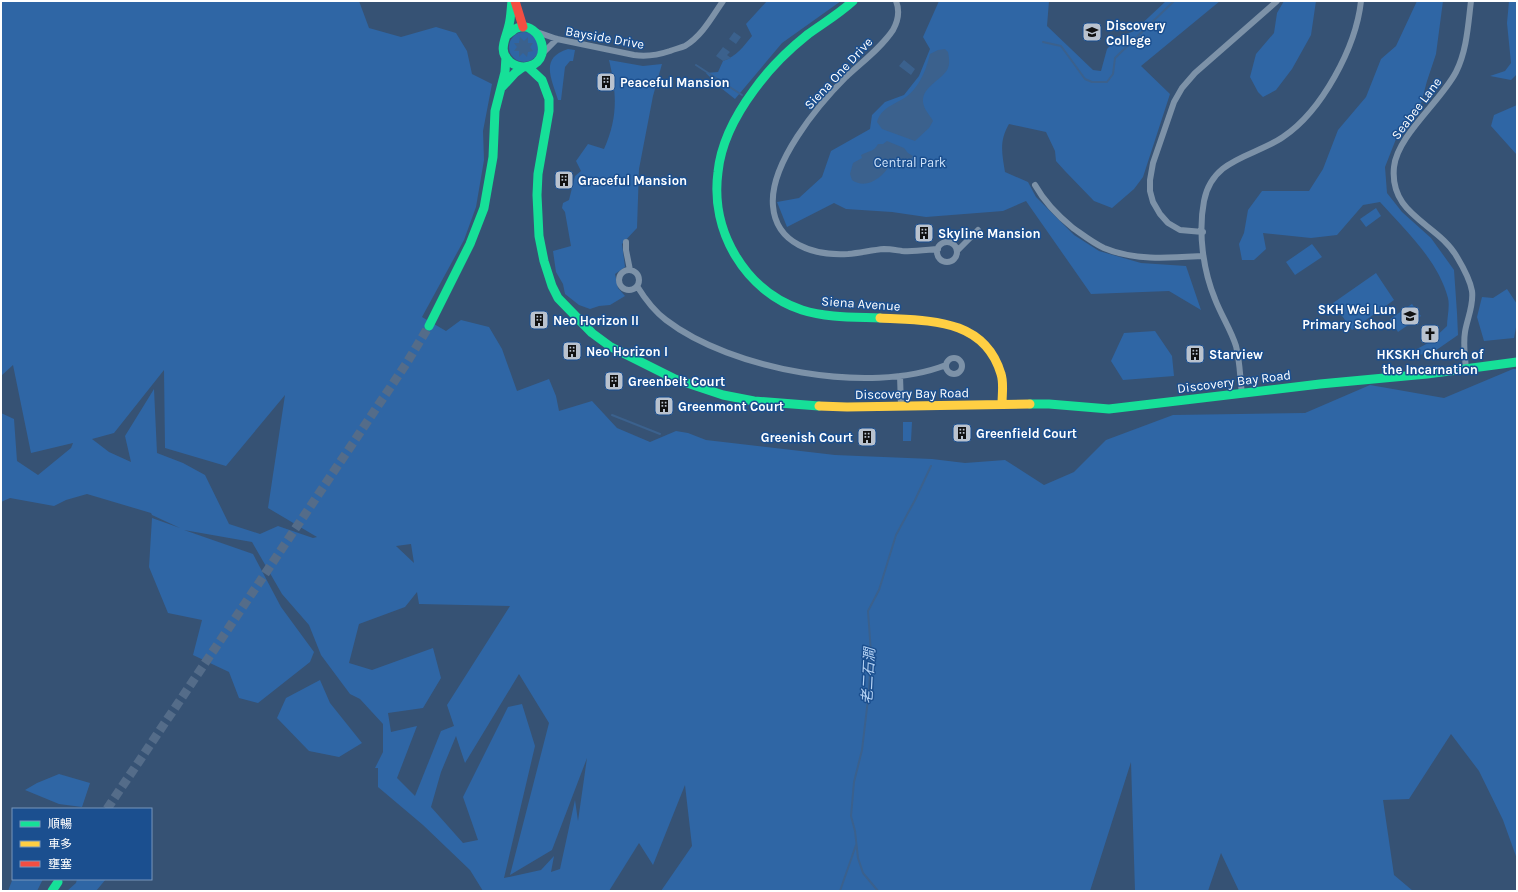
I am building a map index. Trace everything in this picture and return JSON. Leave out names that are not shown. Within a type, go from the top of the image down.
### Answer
[{"type":"street","points":[[514,1],[523,27]]},
{"type":"street","points":[[429,326],[470,244],[484,208],[493,157],[495,111],[501,88],[506,58],[503,46],[507,35],[514,1]]},
{"type":"street","name":"Bayside Drive","points":[[536,31],[557,39],[634,55],[644,56],[663,53],[684,46],[695,39],[706,26],[722,1]]},
{"type":"street","name":"Siena Avenue","points":[[854,1],[800,41],[782,58],[753,92],[732,127],[722,153],[716,179],[718,210],[726,238],[736,258],[754,280],[779,300],[802,310],[829,316],[917,320],[942,323],[957,327],[975,336],[985,345],[992,355],[1001,374],[1002,404]]},
{"type":"street","name":"Siena One Drive","points":[[896,1],[898,14],[893,30],[870,56],[829,95],[793,143],[774,187],[772,200],[773,211],[781,230],[787,237],[795,244],[815,251],[846,254],[883,249],[902,251],[938,249],[941,244],[950,242],[955,246],[957,251]]},
{"type":"street","points":[[1203,232],[1185,231],[1176,228],[1168,223],[1160,214],[1153,202],[1150,191],[1153,162],[1174,102],[1182,88],[1195,73],[1277,1]]},
{"type":"street","points":[[1242,394],[1236,347],[1214,299],[1203,256],[1204,200],[1209,187],[1216,176],[1232,162],[1284,137],[1307,115],[1326,90],[1341,65],[1358,20],[1361,1]]},
{"type":"street","name":"Seabee Lane","points":[[1466,369],[1465,333],[1472,299],[1470,283],[1452,249],[1401,202],[1396,190],[1394,172],[1395,161],[1402,144],[1449,82],[1459,65],[1465,45],[1471,1]]},
{"type":"street","points":[[501,88],[507,80],[536,62],[542,55],[543,42],[536,31],[523,27],[517,28],[507,35]]},
{"type":"street","name":"Bayside Drive","points":[[542,55],[557,39]]},
{"type":"street","name":"Discovery Bay Road","points":[[542,55],[542,80]]},
{"type":"street","points":[[506,58],[514,65],[526,67]]},
{"type":"street","name":"Discovery Bay Road","points":[[526,67],[538,74],[546,88],[549,100],[538,174],[537,195],[539,236],[544,261],[552,286],[558,298],[592,333],[611,347],[639,363],[675,379],[723,395],[754,401],[793,405],[847,407],[1061,404],[1109,409],[1320,384],[1421,375],[1517,362]]},
{"type":"street","points":[[1035,185],[1051,209],[1060,218],[1090,241],[1104,248],[1127,254],[1164,259],[1203,256]]},
{"type":"street","points":[[938,249],[939,258],[948,262],[954,260],[957,251],[978,230]]},
{"type":"street","points":[[626,242],[630,270]]},
{"type":"street","points":[[637,286],[628,290],[623,288],[620,283],[621,274],[627,270],[636,273],[638,276],[637,286],[654,309],[677,328],[702,341],[746,359],[775,367],[813,374],[857,378],[900,376],[928,371],[946,365]]},
{"type":"street","points":[[900,376],[901,406]]},
{"type":"street","points":[[52,891],[58,882]]},
{"type":"green space","points":[[1,1],[359,1],[369,28],[401,37],[436,27],[456,33],[467,51],[472,74],[492,84],[483,131],[484,160],[476,207],[464,240],[422,317],[446,331],[461,320],[489,327],[502,349],[517,391],[549,379],[556,396],[559,411],[592,401],[617,428],[650,442],[676,431],[688,433],[706,440],[835,455],[932,459],[965,463],[1005,460],[1044,485],[1074,472],[1106,440],[1173,415],[1305,413],[1370,385],[1444,398],[1513,369],[1517,369],[1517,859],[1503,820],[1479,771],[1451,734],[1409,799],[1383,800],[1394,875],[1413,891],[1239,891],[1221,853],[1208,891],[1135,891],[1131,762],[1090,891],[661,891],[692,846],[685,785],[653,865],[639,843],[609,891],[483,891],[470,870],[423,825],[378,787],[378,768],[375,768],[383,752],[383,724],[360,699],[350,694],[321,655],[309,625],[282,594],[252,542],[184,530],[253,554],[281,607],[314,652],[310,662],[258,703],[239,698],[229,672],[193,655],[202,620],[168,613],[149,567],[152,518],[180,528],[152,515],[151,513],[87,494],[66,500],[54,506],[10,498],[1,502],[1,413],[14,419],[17,461],[38,475],[71,448],[73,443],[31,453],[13,365],[1,376]],"holes":[[[164,370],[165,448],[226,466],[285,395],[268,508],[317,537],[313,538],[278,526],[260,534],[229,524],[205,475],[183,463],[157,453],[154,389],[125,436],[131,462],[109,452],[92,439],[114,433]],[[411,544],[414,563],[396,546]],[[417,592],[419,604],[510,606],[447,705],[454,726],[441,731],[415,796],[397,778],[417,726],[391,732],[388,713],[423,708],[441,678],[433,648],[372,670],[349,663],[359,624],[405,607]],[[519,674],[549,723],[510,875],[552,850],[587,758],[578,821],[575,800],[560,869],[551,872],[554,856],[541,870],[504,878],[535,746],[522,704],[508,707],[463,797],[478,840],[463,843],[431,807],[441,772],[456,736],[465,763]]]},
{"type":"green space","points":[[767,1],[841,1],[782,43],[735,99],[706,73],[718,72],[723,61],[736,54],[746,44],[752,36],[746,24]]},
{"type":"green space","name":"Central Park","points":[[939,1],[1049,1],[1047,26],[1093,70],[1101,71],[1107,49],[1117,38],[1134,31],[1166,1],[1220,1],[1141,66],[1170,94],[1143,177],[1134,189],[1112,208],[1094,201],[1056,161],[1055,151],[1046,132],[1009,124],[1004,136],[1002,147],[1005,172],[1028,182],[1036,197],[1074,235],[1099,251],[1141,263],[1186,266],[1201,310],[1169,291],[1091,294],[1026,201],[1003,211],[926,217],[892,212],[846,209],[834,203],[787,227],[777,202],[799,198],[822,177],[831,151],[870,129],[872,115],[885,102],[904,95],[919,76],[930,49],[923,37]]},
{"type":"green space","points":[[1284,1],[1316,1],[1311,35],[1292,69],[1276,90],[1263,97],[1258,92],[1250,77],[1256,54],[1274,33],[1277,13]]},
{"type":"green space","points":[[1417,1],[1443,1],[1436,54],[1419,111],[1396,139],[1385,167],[1387,193],[1402,212],[1431,238],[1454,270],[1458,335],[1432,353],[1402,357],[1430,342],[1447,326],[1449,301],[1437,271],[1429,258],[1380,202],[1363,205],[1337,235],[1311,238],[1263,233],[1266,249],[1254,260],[1242,260],[1239,244],[1244,233],[1248,210],[1262,191],[1309,191],[1323,169],[1338,130],[1366,97],[1381,59],[1396,46]]},
{"type":"green space","points":[[1509,1],[1517,1],[1517,74],[1511,80],[1490,76],[1505,71],[1511,63],[1507,23]]},
{"type":"green space","points":[[524,32],[530,33],[538,41],[538,53],[530,61],[524,62],[518,61],[510,53],[509,47],[510,41],[518,33]]},
{"type":"green space","points":[[568,49],[575,50],[573,61],[570,61],[565,67],[561,100],[558,100],[551,77],[551,64],[553,58],[559,53]]},
{"type":"green space","points":[[609,60],[643,66],[662,64],[653,96],[639,169],[637,228],[622,244],[625,267],[615,274],[618,288],[625,296],[610,305],[590,309],[579,305],[565,294],[563,284],[556,272],[553,251],[571,246],[565,212],[562,208],[563,203],[569,200],[575,176],[581,171],[576,161],[588,144],[604,149],[609,138],[614,116],[615,94]]},
{"type":"green space","points":[[1517,105],[1517,155],[1491,126],[1494,115]]},
{"type":"green space","points":[[1376,208],[1381,216],[1366,227],[1360,219]]},
{"type":"green space","points":[[1312,244],[1322,257],[1295,275],[1286,262]]},
{"type":"green space","points":[[1376,273],[1394,300],[1352,330],[1333,303]]},
{"type":"green space","points":[[1507,289],[1517,304],[1517,322],[1514,338],[1484,341],[1477,317],[1482,297],[1493,298]]},
{"type":"green space","points":[[1412,304],[1421,316],[1398,332],[1390,319]]},
{"type":"green space","points":[[1155,331],[1172,356],[1174,376],[1123,380],[1111,361],[1124,333]]},
{"type":"green space","points":[[903,422],[912,422],[911,441],[903,441]]},
{"type":"green space","points":[[320,680],[330,703],[362,743],[339,757],[309,751],[277,718],[286,698]]},
{"type":"green space","points":[[59,774],[90,783],[82,807],[59,804],[25,790],[37,783]]},
{"type":"green space","points":[[12,880],[42,880],[37,891],[8,891]]},
{"type":"green space","points":[[77,880],[105,880],[96,891],[67,891],[76,883]]},
{"type":"shaded area","points":[[734,32],[741,37],[736,44],[729,39]]},
{"type":"shaded area","points":[[520,37],[524,41],[528,37],[528,43],[533,43],[530,47],[533,51],[528,52],[527,57],[523,53],[519,57],[519,51],[514,51],[517,47],[514,43],[519,43]]},
{"type":"shaded area","points":[[723,47],[730,52],[727,55],[731,58],[723,61],[716,56]]},
{"type":"shaded area","points":[[945,49],[949,56],[948,68],[942,76],[929,87],[924,96],[923,102],[925,108],[933,121],[929,128],[915,141],[882,129],[877,122],[880,116],[888,107],[905,97],[915,88],[928,63],[930,54],[938,50]]},
{"type":"shaded area","points":[[904,60],[915,69],[911,75],[899,66]]},
{"type":"shaded area","points":[[887,141],[904,148],[913,156],[910,161],[896,158],[883,174],[868,183],[857,183],[852,180],[850,174],[853,163],[862,158],[861,155],[875,149],[878,144],[883,144]]},
{"type":"waterway","points":[[1043,42],[1061,46],[1085,79],[1092,82],[1107,82],[1113,74],[1115,58],[1174,1]]},
{"type":"waterway","points":[[696,65],[742,95]]},
{"type":"waterway","points":[[612,415],[660,434]]},
{"type":"waterway","name":"老二石澗","points":[[878,891],[863,873],[858,858],[855,831],[851,816],[854,782],[862,750],[869,691],[871,653],[868,611],[879,590],[896,535],[931,466]]},
{"type":"waterway","points":[[840,891],[856,845]]},
{"type":"tunnel","points":[[108,808],[406,364],[429,326]]},
{"type":"traffic: fast","points":[[507,35],[517,28],[525,27],[532,30],[542,43],[540,58],[534,64],[522,67],[510,62],[504,54],[503,49],[510,22],[512,1]]},
{"type":"traffic: fast","points":[[853,1],[792,47],[760,82],[748,99],[736,118],[722,150],[718,172],[717,194],[720,216],[726,237],[748,274],[764,289],[782,301],[812,313],[841,317],[880,318]]},
{"type":"traffic: fast","points":[[429,326],[470,244],[484,208],[493,157],[495,111],[505,72],[506,57]]},
{"type":"traffic: fast","points":[[502,87],[523,67]]},
{"type":"traffic: fast","points":[[528,67],[542,80],[549,99],[549,111],[538,174],[537,195],[539,236],[544,261],[552,286],[558,298],[592,333],[611,347],[675,379],[723,395],[754,401],[819,406]]},
{"type":"traffic: fast","points":[[1030,404],[1049,404],[1109,409],[1320,384],[1427,374],[1517,362]]},
{"type":"traffic: fast","points":[[52,891],[58,882]]},
{"type":"traffic: slow","points":[[880,318],[934,322],[952,326],[968,332],[982,342],[993,355],[1002,377],[1002,404]]},
{"type":"traffic: slow","points":[[819,406],[847,407],[1030,404]]},
{"type":"traffic: jam","points":[[515,1],[523,27]]},
{"type":"place","name":"Discovery College","points":[[1092,32]]},
{"type":"place","name":"Peaceful Mansion","points":[[606,82]]},
{"type":"place","name":"Graceful Mansion","points":[[564,180]]},
{"type":"place","name":"Skyline Mansion","points":[[924,233]]},
{"type":"place","name":"SKH Wei Lun Primary School","points":[[1410,316]]},
{"type":"place","name":"Neo Horizon II","points":[[539,320]]},
{"type":"place","name":"HKSKH Church of the Incarnation","points":[[1430,334]]},
{"type":"place","name":"Neo Horizon I","points":[[572,351]]},
{"type":"place","name":"Starview","points":[[1195,354]]},
{"type":"place","name":"Greenbelt Court","points":[[614,381]]},
{"type":"place","name":"Greenmont Court","points":[[664,406]]},
{"type":"place","name":"Greenfield Court","points":[[962,433]]},
{"type":"place","name":"Greenish Court","points":[[867,437]]}]
